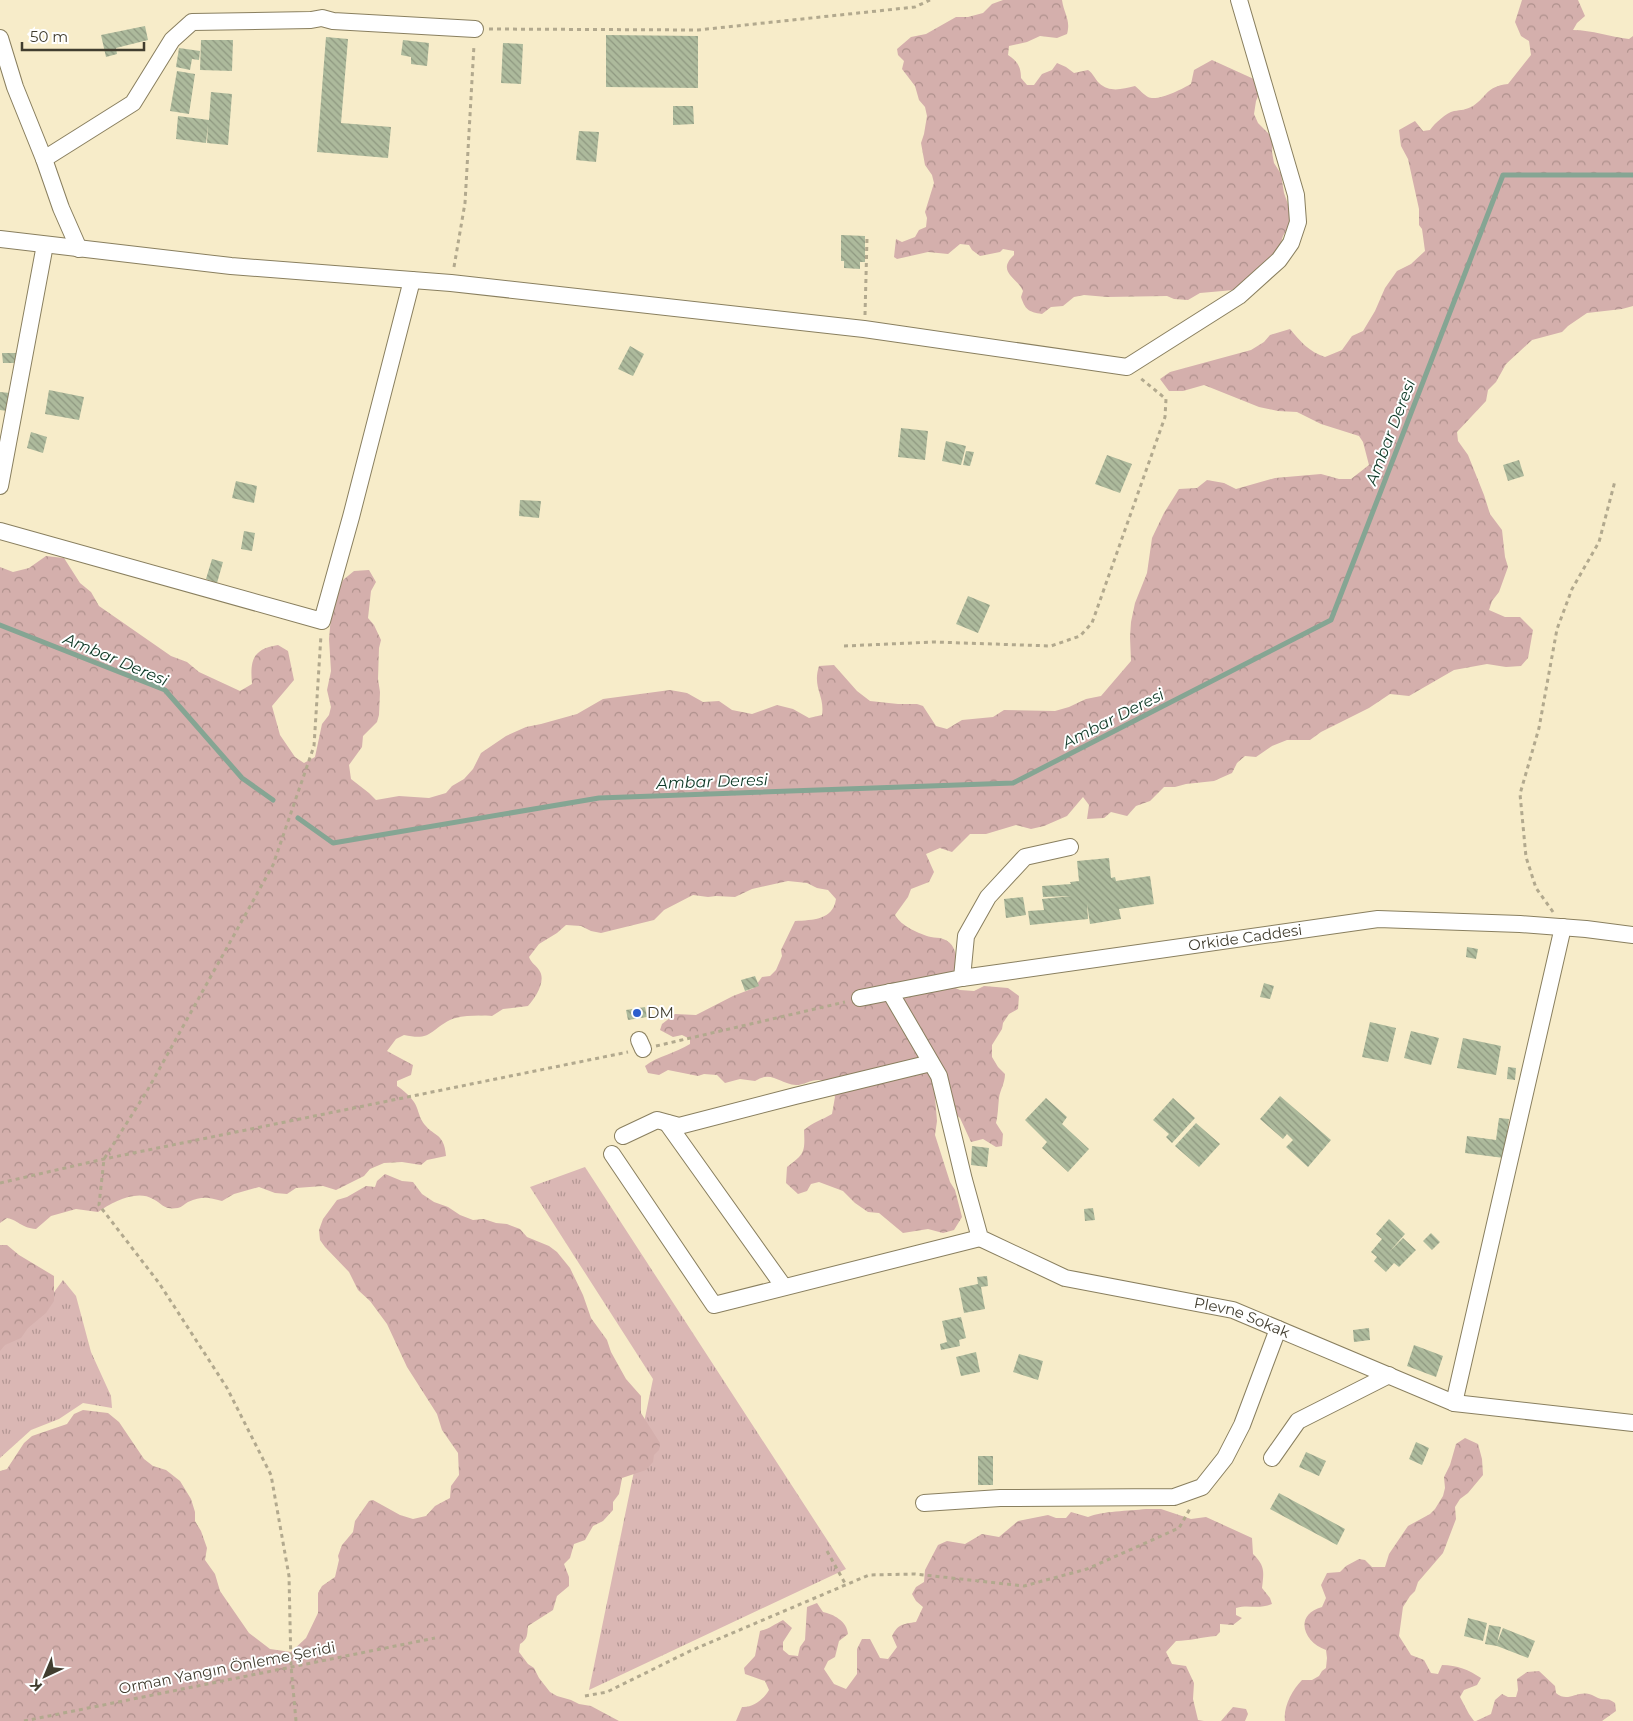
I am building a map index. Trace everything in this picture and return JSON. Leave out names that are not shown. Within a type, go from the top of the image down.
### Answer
[{"type":"street","points":[[0,239],[231,266],[451,283],[864,328],[1127,367],[1239,296],[1279,260],[1291,243],[1298,222],[1296,195],[1239,0]]},
{"type":"street","points":[[44,159],[133,103],[172,40],[192,22],[311,20],[322,18],[333,22],[475,29]]},
{"type":"street","points":[[0,38],[15,87],[44,159],[61,208],[79,249]]},
{"type":"street","points":[[0,486],[44,250]]},
{"type":"street","points":[[0,531],[322,621],[412,280]]},
{"type":"street","points":[[962,978],[966,936],[988,897],[1025,857],[1070,848]]},
{"type":"street","name":"Orkide Caddesi","points":[[860,998],[962,978],[1378,919],[1563,927],[1633,935]]},
{"type":"street","points":[[1454,1403],[1563,927]]},
{"type":"street","points":[[612,1154],[714,1305],[980,1238],[939,1076],[890,992]]},
{"type":"street","points":[[623,1136],[657,1120],[680,1126],[931,1063]]},
{"type":"street","points":[[667,1122],[784,1287]]},
{"type":"street","name":"Plevne Sokak","points":[[980,1238],[1065,1278],[1233,1310],[1454,1403],[1633,1422]]},
{"type":"street","points":[[924,1503],[1000,1498],[1174,1498],[1202,1487],[1224,1458],[1242,1425],[1278,1329]]},
{"type":"street","points":[[1272,1458],[1298,1421],[1389,1376]]},
{"type":"path","points":[[451,283],[465,203],[475,29],[698,30],[915,7],[930,0]]},
{"type":"path","points":[[864,328],[867,238]]},
{"type":"path","points":[[844,646],[934,642],[1051,646],[1080,636],[1092,623],[1165,417],[1166,399],[1127,367]]},
{"type":"path","points":[[1563,927],[1536,888],[1526,857],[1520,794],[1539,728],[1557,629],[1572,589],[1600,542],[1616,481]]},
{"type":"path","points":[[296,1721],[291,1666],[289,1576],[271,1474],[227,1388],[159,1283],[99,1205],[104,1159],[147,1091],[274,865],[314,746],[322,621]]},
{"type":"path","points":[[0,1183],[104,1159],[860,998]]},
{"type":"path","points":[[585,1696],[607,1692],[690,1651],[869,1575],[914,1574],[1024,1586],[1087,1569],[1179,1528],[1202,1487]]},
{"type":"path","points":[[827,1551],[846,1585]]},
{"type":"path","name":"Orman Yangın Önleme Şeridi","points":[[24,1721],[435,1638]]},
{"type":"green space","points":[[1003,0],[1062,0],[1068,21],[1067,34],[1057,38],[1040,36],[1027,42],[1009,46],[1008,55],[1018,64],[1021,78],[1027,85],[1034,85],[1042,74],[1052,70],[1057,63],[1074,73],[1088,70],[1099,83],[1107,88],[1116,89],[1135,86],[1146,96],[1152,98],[1170,94],[1191,84],[1194,70],[1212,60],[1256,80],[1259,94],[1254,114],[1258,123],[1270,135],[1273,142],[1274,163],[1281,174],[1284,193],[1292,216],[1280,245],[1273,254],[1271,262],[1234,290],[1200,293],[1188,300],[1174,299],[1167,296],[1107,297],[1084,295],[1074,297],[1063,306],[1051,307],[1042,314],[1030,311],[1026,307],[1021,297],[1023,291],[1007,270],[1014,251],[1003,249],[1000,252],[980,256],[969,245],[960,244],[948,254],[928,252],[897,259],[894,257],[896,239],[902,242],[915,237],[919,230],[926,227],[927,218],[925,212],[934,183],[932,175],[925,165],[921,143],[927,116],[925,107],[919,100],[915,86],[902,69],[904,61],[898,55],[897,49],[911,37],[926,34],[956,17],[968,17],[983,13],[992,4]]},
{"type":"green space","points":[[1522,0],[1578,0],[1585,16],[1577,23],[1573,30],[1629,39],[1633,36],[1633,306],[1587,313],[1562,332],[1532,340],[1506,364],[1496,382],[1488,390],[1486,401],[1457,432],[1458,441],[1468,455],[1490,514],[1502,530],[1508,567],[1499,592],[1492,601],[1489,610],[1505,617],[1520,617],[1533,630],[1528,658],[1521,666],[1506,667],[1487,664],[1454,670],[1409,696],[1390,694],[1369,708],[1321,732],[1310,740],[1287,740],[1272,746],[1256,757],[1245,756],[1237,763],[1232,773],[1214,781],[1164,787],[1150,801],[1136,806],[1127,816],[1111,812],[1104,818],[1087,819],[1089,805],[1083,797],[1067,816],[1044,826],[1031,829],[1016,825],[986,834],[970,834],[952,852],[940,848],[926,854],[934,872],[929,882],[911,889],[908,897],[895,915],[901,923],[911,929],[926,936],[942,938],[951,944],[956,955],[956,969],[949,974],[946,984],[960,990],[974,991],[984,986],[1008,988],[1019,996],[1018,1009],[1009,1014],[992,1045],[992,1057],[1005,1074],[999,1098],[996,1123],[1003,1134],[1002,1146],[996,1147],[983,1139],[971,1142],[960,1118],[935,1097],[937,1121],[935,1135],[950,1182],[955,1190],[962,1217],[954,1230],[943,1233],[928,1229],[903,1233],[879,1213],[868,1212],[855,1203],[843,1191],[819,1182],[811,1184],[807,1191],[798,1194],[786,1183],[787,1167],[803,1152],[804,1130],[832,1114],[835,1097],[831,1085],[817,1080],[796,1085],[771,1077],[755,1081],[740,1079],[725,1083],[717,1075],[704,1074],[698,1076],[668,1070],[659,1075],[648,1073],[645,1066],[690,1044],[690,1039],[682,1035],[673,1037],[660,1030],[662,1024],[675,1014],[696,1015],[733,996],[754,988],[762,977],[770,976],[776,970],[782,956],[781,950],[795,921],[821,918],[831,911],[836,899],[828,890],[817,888],[807,883],[788,881],[752,889],[735,897],[693,895],[664,910],[654,920],[601,933],[581,926],[566,925],[539,944],[529,957],[539,970],[542,979],[537,994],[528,1006],[503,1009],[492,1016],[454,1018],[425,1036],[413,1037],[404,1035],[396,1039],[387,1051],[413,1065],[411,1075],[397,1081],[397,1086],[414,1102],[426,1126],[443,1142],[446,1156],[427,1160],[421,1165],[402,1162],[384,1163],[370,1169],[364,1176],[336,1190],[323,1186],[296,1188],[287,1194],[275,1193],[259,1187],[234,1194],[222,1201],[201,1198],[188,1202],[179,1208],[164,1206],[147,1196],[140,1195],[117,1201],[98,1212],[76,1209],[51,1216],[36,1229],[7,1218],[0,1223],[0,567],[13,572],[29,568],[46,556],[64,558],[80,583],[91,592],[99,606],[171,656],[187,662],[199,672],[240,691],[252,684],[252,663],[258,653],[278,645],[288,651],[294,680],[272,706],[280,735],[295,757],[304,763],[315,757],[322,724],[329,715],[331,707],[327,690],[331,671],[329,639],[332,604],[343,580],[354,571],[369,570],[376,582],[371,591],[368,618],[374,625],[381,640],[378,679],[380,692],[379,715],[377,722],[363,736],[362,747],[349,765],[351,779],[376,800],[399,796],[429,798],[446,793],[473,769],[481,753],[506,736],[526,727],[577,714],[603,699],[670,690],[687,693],[703,702],[719,701],[732,710],[752,714],[777,705],[793,709],[809,718],[822,715],[822,702],[817,680],[819,666],[834,665],[857,691],[870,701],[923,706],[936,726],[947,729],[962,720],[993,717],[1004,710],[1055,711],[1086,699],[1101,696],[1131,661],[1131,622],[1135,603],[1147,573],[1152,538],[1164,513],[1179,489],[1197,488],[1207,480],[1224,483],[1236,489],[1275,478],[1321,474],[1339,479],[1351,479],[1369,465],[1363,442],[1359,436],[1321,424],[1297,412],[1259,407],[1204,385],[1183,391],[1169,391],[1160,379],[1170,372],[1251,350],[1264,342],[1270,335],[1290,329],[1301,342],[1325,357],[1342,350],[1352,336],[1363,331],[1375,311],[1385,288],[1397,271],[1411,264],[1425,251],[1422,229],[1419,225],[1419,209],[1408,159],[1401,146],[1399,130],[1415,121],[1423,131],[1430,130],[1448,114],[1470,107],[1491,89],[1508,84],[1531,55],[1529,41],[1521,36],[1515,22]]},
{"type":"green space","points":[[585,1167],[846,1569],[589,1690],[653,1379],[530,1187]]},
{"type":"green space","points":[[385,1174],[402,1181],[413,1182],[422,1194],[460,1215],[473,1220],[484,1219],[507,1224],[520,1229],[527,1237],[549,1246],[557,1252],[570,1268],[583,1295],[591,1318],[607,1340],[611,1352],[626,1379],[641,1396],[641,1413],[660,1443],[659,1450],[654,1455],[653,1462],[646,1470],[622,1478],[619,1494],[613,1502],[613,1510],[603,1521],[593,1526],[585,1540],[574,1544],[570,1558],[564,1564],[569,1577],[569,1586],[557,1596],[553,1610],[528,1626],[527,1637],[520,1644],[519,1652],[528,1664],[534,1668],[550,1692],[579,1704],[591,1706],[619,1721],[0,1721],[0,1471],[7,1469],[24,1443],[32,1436],[67,1424],[74,1414],[83,1410],[108,1413],[119,1422],[144,1459],[153,1466],[166,1470],[180,1481],[191,1499],[195,1512],[195,1521],[207,1548],[205,1560],[215,1574],[220,1591],[249,1633],[270,1649],[291,1652],[306,1638],[318,1613],[318,1593],[322,1586],[335,1577],[339,1560],[338,1556],[342,1545],[353,1532],[355,1521],[369,1501],[373,1500],[400,1515],[413,1519],[426,1516],[435,1506],[450,1498],[451,1486],[459,1475],[458,1453],[442,1430],[437,1414],[407,1367],[387,1324],[370,1301],[358,1290],[349,1272],[320,1240],[319,1230],[323,1219],[337,1200],[347,1197],[366,1186],[375,1187],[377,1181]]},
{"type":"green space","points":[[0,1245],[7,1245],[19,1255],[54,1276],[54,1301],[46,1313],[28,1328],[21,1338],[5,1345],[0,1351]]},
{"type":"green space","points":[[63,1280],[76,1296],[91,1352],[111,1396],[112,1408],[83,1403],[59,1419],[31,1430],[0,1458],[0,1347],[35,1318]]},
{"type":"green space","points":[[1465,1438],[1478,1444],[1482,1459],[1483,1475],[1468,1493],[1460,1499],[1455,1507],[1456,1519],[1443,1553],[1418,1582],[1415,1591],[1403,1607],[1399,1636],[1411,1655],[1424,1660],[1431,1673],[1438,1674],[1442,1665],[1447,1665],[1463,1668],[1481,1678],[1477,1685],[1464,1690],[1460,1697],[1474,1721],[1285,1721],[1285,1710],[1298,1684],[1302,1680],[1312,1680],[1319,1676],[1326,1668],[1326,1650],[1318,1646],[1307,1635],[1305,1622],[1307,1616],[1322,1607],[1326,1598],[1321,1585],[1327,1573],[1340,1572],[1346,1566],[1359,1559],[1365,1560],[1372,1567],[1385,1567],[1389,1554],[1408,1526],[1430,1514],[1435,1509],[1443,1496],[1445,1488],[1444,1477],[1450,1465],[1456,1444]]},
{"type":"green space","points":[[1161,1509],[1191,1519],[1206,1517],[1252,1538],[1253,1554],[1263,1569],[1262,1588],[1272,1604],[1262,1607],[1236,1608],[1236,1615],[1242,1618],[1233,1625],[1220,1624],[1220,1632],[1216,1636],[1176,1641],[1166,1652],[1172,1664],[1186,1666],[1194,1683],[1193,1699],[1198,1720],[1204,1721],[736,1721],[742,1707],[758,1702],[769,1690],[765,1681],[745,1674],[744,1668],[755,1656],[760,1631],[783,1620],[792,1628],[783,1642],[783,1650],[789,1655],[798,1656],[800,1647],[805,1640],[807,1607],[817,1603],[823,1612],[839,1619],[847,1629],[848,1634],[839,1641],[835,1657],[828,1661],[824,1669],[834,1684],[846,1689],[857,1674],[857,1649],[862,1639],[870,1639],[880,1658],[888,1659],[897,1647],[892,1636],[896,1629],[904,1624],[916,1622],[923,1607],[912,1594],[916,1587],[924,1582],[925,1570],[938,1545],[947,1541],[965,1544],[982,1534],[999,1537],[1018,1521],[1048,1515],[1056,1518],[1066,1518],[1071,1512],[1088,1517],[1108,1512]]},
{"type":"green space","points":[[1539,1671],[1555,1686],[1556,1693],[1560,1696],[1568,1697],[1589,1694],[1600,1699],[1613,1701],[1616,1711],[1602,1721],[1476,1721],[1491,1714],[1495,1700],[1502,1694],[1508,1697],[1516,1697],[1518,1690],[1517,1679],[1527,1672]]},
{"type":"green space","points":[[1233,1707],[1246,1709],[1248,1714],[1245,1721],[1221,1721]]},
{"type":"building","points":[[145,26],[148,40],[116,48],[117,54],[106,57],[101,35]]},
{"type":"building","points":[[606,35],[698,36],[698,88],[606,87]]},
{"type":"building","points":[[326,37],[348,39],[341,123],[391,127],[388,158],[317,152]]},
{"type":"building","points":[[201,40],[233,40],[232,71],[200,70]]},
{"type":"building","points":[[403,40],[429,43],[427,66],[411,64],[411,57],[401,55]]},
{"type":"building","points":[[503,43],[523,44],[521,84],[501,83]]},
{"type":"building","points":[[179,48],[200,51],[199,60],[192,59],[190,70],[176,67]]},
{"type":"building","points":[[177,71],[195,74],[189,114],[170,111]]},
{"type":"building","points":[[211,92],[232,94],[228,145],[207,143],[208,125],[206,143],[176,139],[178,116],[209,120]]},
{"type":"building","points":[[673,106],[693,106],[694,124],[673,125]]},
{"type":"building","points":[[579,131],[599,132],[596,162],[576,160]]},
{"type":"building","points":[[841,235],[865,236],[865,262],[860,262],[860,269],[844,268],[844,261],[841,261]]},
{"type":"building","points":[[630,346],[644,354],[633,376],[618,369]]},
{"type":"building","points":[[2,353],[17,353],[17,363],[3,363]]},
{"type":"building","points":[[49,390],[84,397],[79,420],[45,414]]},
{"type":"building","points":[[0,392],[10,393],[7,411],[0,410]]},
{"type":"building","points":[[901,428],[928,431],[925,460],[898,457]]},
{"type":"building","points":[[31,432],[47,437],[43,453],[27,448]]},
{"type":"building","points":[[946,441],[966,446],[961,465],[942,461]]},
{"type":"building","points":[[966,451],[974,452],[970,466],[963,465]]},
{"type":"building","points":[[1107,455],[1132,464],[1120,493],[1095,484]]},
{"type":"building","points":[[1519,460],[1524,476],[1508,481],[1503,465]]},
{"type":"building","points":[[236,481],[257,486],[254,503],[232,498]]},
{"type":"building","points":[[520,500],[541,501],[539,518],[519,516]]},
{"type":"building","points":[[244,531],[255,533],[252,551],[241,549]]},
{"type":"building","points":[[212,559],[223,562],[217,583],[206,579]]},
{"type":"building","points":[[968,596],[990,605],[978,633],[956,624]]},
{"type":"building","points":[[1109,858],[1111,878],[1115,877],[1116,881],[1150,876],[1154,904],[1119,909],[1121,919],[1090,924],[1087,904],[1088,919],[1030,925],[1028,911],[1044,910],[1042,899],[1071,896],[1043,897],[1042,886],[1071,884],[1070,882],[1079,881],[1077,861]]},
{"type":"building","points":[[1023,897],[1026,915],[1006,918],[1004,899]]},
{"type":"building","points":[[1467,947],[1478,949],[1476,959],[1466,957]]},
{"type":"building","points":[[755,976],[759,986],[745,991],[741,980]]},
{"type":"building","points":[[1264,983],[1274,986],[1270,999],[1260,997]]},
{"type":"building","name":"DM","points":[[645,1007],[647,1017],[628,1020],[626,1010]]},
{"type":"building","points":[[1370,1022],[1396,1028],[1388,1062],[1362,1057]]},
{"type":"building","points":[[1411,1031],[1439,1038],[1431,1065],[1404,1058]]},
{"type":"building","points":[[1463,1038],[1501,1046],[1496,1075],[1457,1068]]},
{"type":"building","points":[[1508,1067],[1516,1068],[1515,1080],[1507,1079]]},
{"type":"building","points":[[1280,1096],[1331,1140],[1308,1167],[1286,1147],[1293,1140],[1287,1134],[1283,1139],[1260,1119]]},
{"type":"building","points":[[1046,1098],[1067,1117],[1062,1124],[1089,1149],[1068,1172],[1042,1148],[1047,1142],[1025,1120]]},
{"type":"building","points":[[1173,1098],[1195,1118],[1172,1143],[1166,1137],[1169,1134],[1153,1120]]},
{"type":"building","points":[[1499,1118],[1509,1119],[1504,1158],[1465,1153],[1467,1136],[1496,1140]]},
{"type":"building","points":[[1196,1123],[1220,1144],[1199,1167],[1175,1146]]},
{"type":"building","points":[[972,1146],[989,1148],[987,1167],[971,1165]]},
{"type":"building","points":[[1093,1208],[1095,1220],[1085,1221],[1084,1209]]},
{"type":"building","points":[[1389,1219],[1405,1234],[1390,1251],[1403,1238],[1416,1250],[1399,1267],[1394,1263],[1386,1272],[1374,1261],[1377,1257],[1371,1252],[1382,1239],[1376,1234]]},
{"type":"building","points":[[1431,1233],[1440,1242],[1432,1250],[1423,1241]]},
{"type":"building","points":[[987,1276],[988,1286],[981,1287],[985,1309],[964,1313],[959,1288],[978,1284],[977,1277]]},
{"type":"building","points":[[961,1317],[966,1338],[959,1340],[960,1346],[941,1350],[940,1344],[947,1342],[942,1321]]},
{"type":"building","points":[[1369,1328],[1370,1340],[1354,1342],[1353,1330]]},
{"type":"building","points":[[1414,1345],[1443,1356],[1436,1377],[1407,1366]]},
{"type":"building","points":[[976,1352],[980,1372],[961,1376],[956,1357]]},
{"type":"building","points":[[1019,1354],[1043,1361],[1038,1380],[1013,1372]]},
{"type":"building","points":[[1416,1442],[1429,1448],[1422,1465],[1409,1459]]},
{"type":"building","points":[[1306,1452],[1326,1461],[1319,1476],[1299,1467]]},
{"type":"building","points":[[978,1456],[993,1456],[993,1485],[978,1485]]},
{"type":"building","points":[[1279,1493],[1345,1529],[1337,1545],[1270,1509]]},
{"type":"building","points":[[1468,1618],[1487,1623],[1483,1641],[1464,1636]]},
{"type":"building","points":[[1489,1625],[1501,1627],[1497,1643],[1503,1628],[1535,1641],[1528,1658],[1497,1646],[1485,1644]]},
{"type":"waterway","name":"Ambar Deresi","points":[[298,818],[333,843],[599,798],[1013,783],[1331,620],[1503,175],[1633,175]]},
{"type":"waterway","name":"Ambar Deresi","points":[[0,625],[165,690],[242,778],[273,800]]},
{"type":"place","name":"DM","points":[[637,1013]]}]
